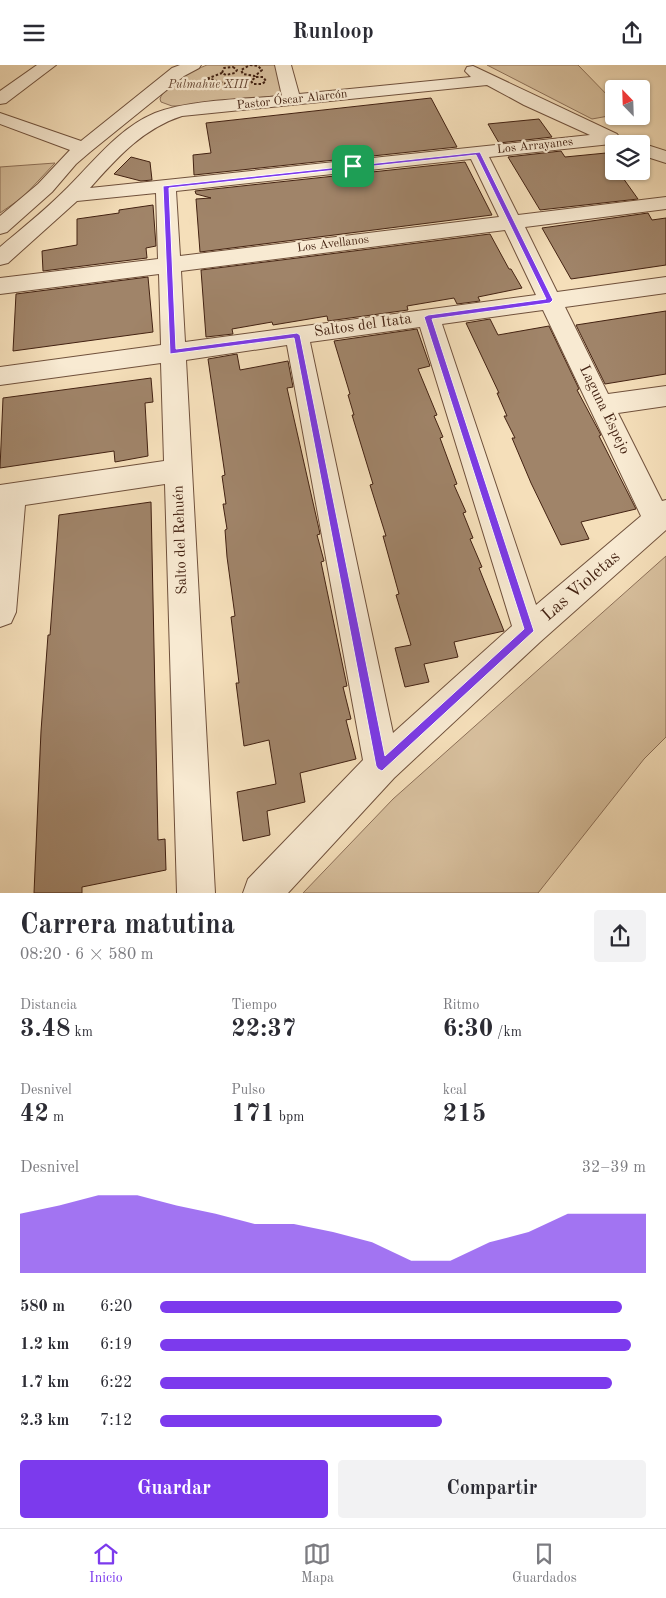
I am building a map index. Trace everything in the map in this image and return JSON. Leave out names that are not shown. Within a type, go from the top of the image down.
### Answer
[{"type":"street","points":[[0,99],[48,65]]},
{"type":"street","points":[[0,227],[36,197],[69,160],[83,148],[178,72],[193,65]]},
{"type":"street","points":[[283,65],[292,100]]},
{"type":"street","points":[[463,65],[489,80],[609,135]]},
{"type":"street","name":"Pastor Óscar Alarcón","points":[[0,258],[71,197],[108,154],[148,122],[162,115],[489,80]]},
{"type":"street","points":[[147,96],[148,103],[153,108],[173,113]]},
{"type":"street","points":[[0,117],[83,148]]},
{"type":"street","points":[[650,142],[666,140]]},
{"type":"street","name":"Los Arrayanes","points":[[71,197],[478,153],[605,146]]},
{"type":"street","points":[[650,152],[666,157]]},
{"type":"street","name":"Laguna Espejo","points":[[478,153],[601,405],[661,516]]},
{"type":"street","name":"Salto del Rehuén","points":[[166,186],[196,893]]},
{"type":"street","name":"Los Avellanos","points":[[0,287],[666,203]]},
{"type":"street","name":"Saltos del Itata","points":[[0,376],[666,285]]},
{"type":"street","points":[[428,317],[529,631]]},
{"type":"street","points":[[297,335],[382,766]]},
{"type":"street","points":[[601,405],[666,396]]},
{"type":"street","points":[[0,612],[6,497],[178,471]]},
{"type":"street","name":"Las Violetas","points":[[262,893],[382,766],[529,631],[661,516]]},
{"type":"path","points":[[222,73],[222,69],[227,67],[241,70],[246,66],[258,66],[262,70],[256,76],[251,81],[253,84],[262,84],[266,81],[263,77],[256,76],[243,74],[241,70]]},
{"type":"path","points":[[205,88],[209,78],[222,73],[229,75],[237,70]]},
{"type":"green space","name":"Pulmahue XIII","points":[[207,65],[277,65],[283,95],[181,106],[172,106],[161,102],[160,99],[163,94],[173,83]]},
{"type":"green space","points":[[487,65],[578,65],[605,93],[605,117],[592,119]]},
{"type":"green space","points":[[55,163],[23,197],[0,213],[0,167]]},
{"type":"green space","points":[[666,556],[666,737],[644,759],[538,893],[303,893],[393,799]]},
{"type":"building","points":[[431,98],[457,147],[194,175],[193,155],[211,153],[206,123]]},
{"type":"building","points":[[539,119],[552,137],[499,143],[488,124]]},
{"type":"building","points":[[561,151],[565,157],[605,153],[605,180],[624,180],[638,199],[540,210],[508,157]]},
{"type":"building","points":[[131,157],[150,162],[152,180],[141,181],[114,174]]},
{"type":"building","points":[[465,162],[492,215],[200,252],[196,199],[211,198],[196,194],[195,191]]},
{"type":"building","points":[[153,205],[156,246],[146,248],[147,258],[43,271],[42,251],[77,245],[77,219],[119,213],[119,210]]},
{"type":"building","points":[[648,213],[652,220],[666,218],[666,265],[571,279],[542,228]]},
{"type":"building","points":[[490,234],[522,288],[478,297],[480,301],[457,304],[454,298],[407,306],[408,310],[328,321],[327,316],[273,325],[272,322],[232,329],[233,334],[206,337],[201,270]]},
{"type":"building","points":[[148,277],[153,332],[13,351],[16,294]]},
{"type":"building","points":[[666,311],[666,374],[605,384],[576,325]]},
{"type":"building","points":[[490,319],[498,335],[549,326],[579,389],[577,390],[601,435],[599,436],[636,509],[581,522],[589,539],[561,545],[531,483],[512,438],[515,438],[504,416],[507,416],[497,393],[499,393],[466,323]]},
{"type":"building","points":[[417,329],[430,366],[418,369],[437,415],[434,416],[443,437],[440,438],[457,484],[454,485],[466,512],[463,513],[473,538],[470,539],[482,567],[479,568],[504,631],[454,642],[458,657],[424,664],[429,682],[405,687],[395,648],[411,645],[396,595],[399,594],[383,536],[386,536],[370,485],[373,484],[352,415],[354,415],[348,395],[350,394],[334,341]]},
{"type":"building","points":[[237,354],[240,370],[288,361],[293,387],[287,388],[320,534],[317,535],[324,561],[321,562],[347,686],[343,687],[351,719],[346,720],[356,759],[300,773],[305,802],[267,811],[270,835],[243,841],[237,792],[276,784],[269,740],[244,746],[236,683],[239,683],[231,617],[235,616],[227,557],[225,530],[227,529],[223,504],[226,504],[222,476],[225,475],[208,359]]},
{"type":"building","points":[[151,378],[153,402],[145,403],[148,456],[115,462],[114,451],[0,468],[3,398]]},
{"type":"building","points":[[151,502],[158,840],[165,839],[166,870],[82,887],[82,893],[34,893],[41,731],[59,515]]},
{"type":"route","points":[[478,153],[550,300],[428,317],[529,631],[382,766],[297,335],[173,352],[166,186],[353,166],[478,153]]}]
